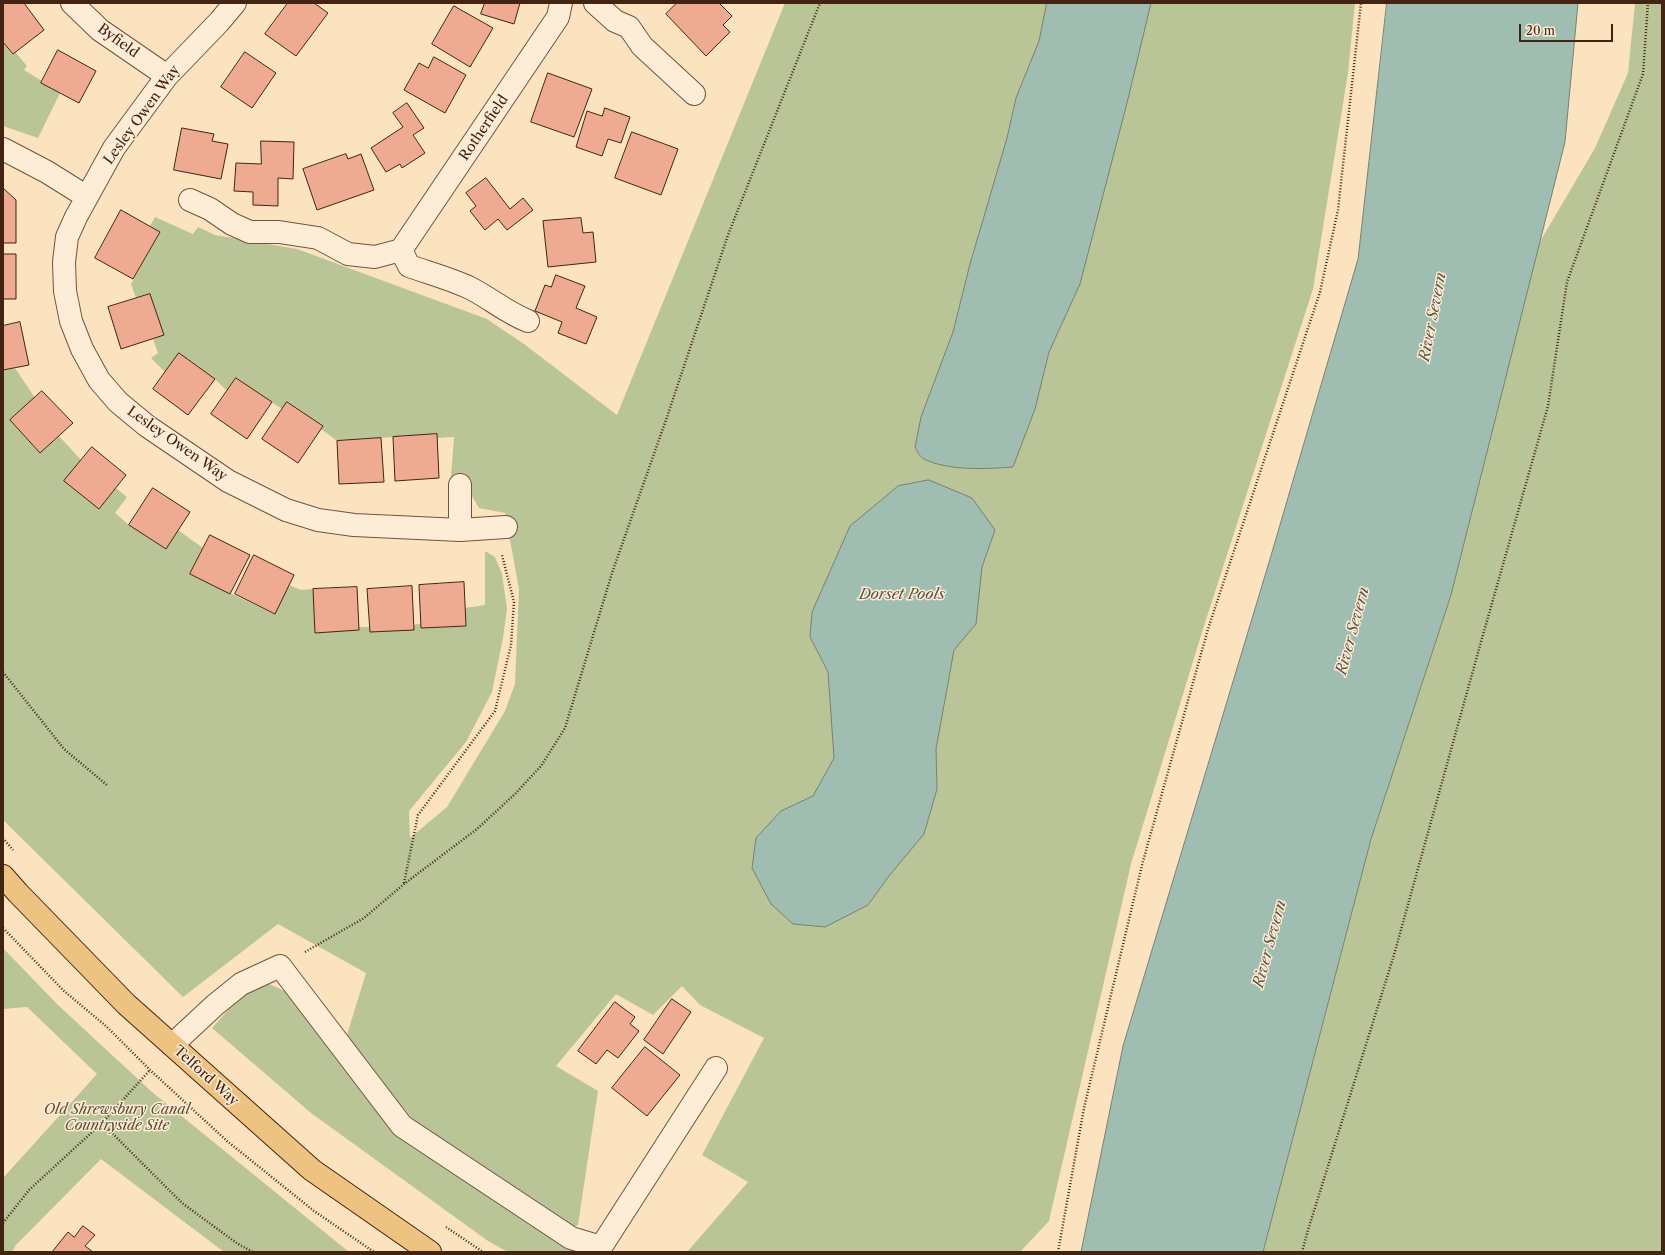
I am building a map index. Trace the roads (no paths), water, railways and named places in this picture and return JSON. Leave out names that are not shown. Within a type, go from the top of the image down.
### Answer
[{"type":"main road","name":"Telford Way","points":[[3,876],[126,1004],[312,1170],[430,1252]]},
{"type":"street","name":"Byfield","points":[[72,3],[100,30],[167,76]]},
{"type":"street","name":"Lesley Owen Way","points":[[235,3],[219,22],[167,76],[114,148],[67,237],[64,262],[65,291],[70,322],[82,349],[99,380],[118,402],[158,434],[228,481],[286,510],[318,520],[354,525],[460,530],[506,527]]},
{"type":"street","name":"Rotherfield","points":[[401,250],[558,17],[561,3]]},
{"type":"street","points":[[595,3],[615,21],[629,27],[642,46],[694,94]]},
{"type":"street","points":[[3,149],[47,172],[87,197]]},
{"type":"street","points":[[190,200],[210,209],[232,224],[250,232],[279,232],[318,238],[348,254],[368,257],[375,257],[401,250],[409,266],[469,287],[494,301],[512,314],[528,321]]},
{"type":"street","points":[[460,484],[460,530]]},
{"type":"street","points":[[172,1045],[215,1005],[241,984],[280,966],[402,1126],[571,1238],[601,1247],[716,1068]]},
{"type":"water","points":[[1047,3],[1151,3],[1127,103],[1080,284],[1049,352],[1035,409],[1013,467],[979,469],[944,466],[924,459],[915,447],[921,417],[953,332],[970,264],[1007,138],[1016,98],[1039,41]]},
{"type":"water","name":"River Severn","points":[[1387,3],[1578,3],[1565,142],[1451,595],[1371,839],[1263,1252],[1081,1252],[1123,1046],[1270,559],[1358,259]]},
{"type":"water","name":"Dorset Pools","points":[[929,480],[972,498],[995,530],[982,567],[976,624],[954,650],[936,749],[937,789],[924,834],[889,876],[868,905],[825,927],[793,924],[771,904],[752,868],[756,838],[781,811],[813,796],[834,758],[828,672],[810,637],[812,612],[850,526],[898,486]]},
{"type":"park label","name":"Old Shrewsbury Canal Countryside Site","points":[[117,1118]]}]
